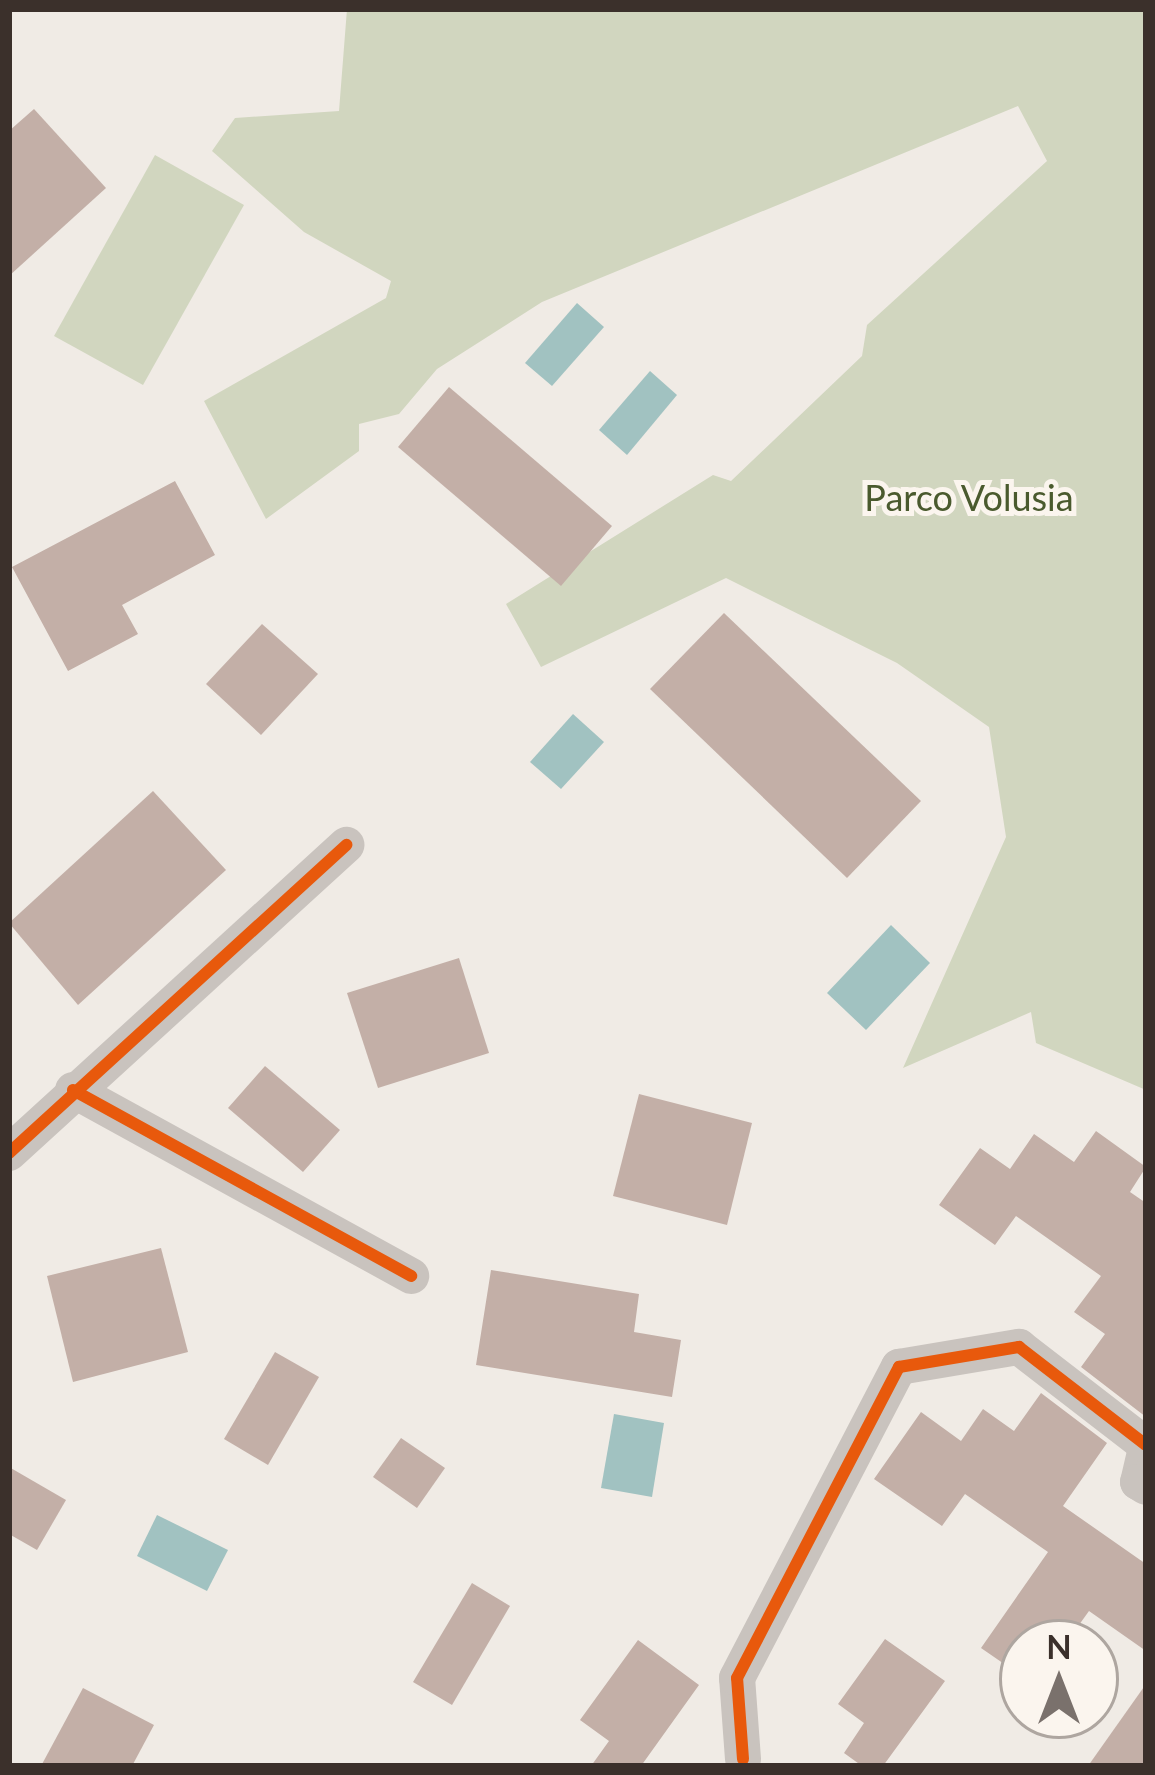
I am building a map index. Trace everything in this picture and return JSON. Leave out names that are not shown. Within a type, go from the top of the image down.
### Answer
[{"type":"street","points":[[9,1153],[346,845]]},
{"type":"street","points":[[73,1090],[411,1276]]},
{"type":"street","points":[[743,1759],[737,1678],[899,1367],[1018,1347],[1146,1446],[1138,1482],[1146,1487]]},
{"type":"green space","name":"Parco Volusia","points":[[347,9],[1146,9],[1146,1090],[1036,1043],[1031,1012],[903,1068],[1006,837],[989,727],[897,663],[726,578],[541,667],[506,604],[713,475],[731,481],[862,356],[867,325],[1047,161],[1018,106],[542,302],[437,369],[399,414],[359,424],[359,451],[266,519],[204,401],[386,298],[391,281],[304,232],[212,151],[235,118],[339,111]]},
{"type":"green space","points":[[155,155],[244,205],[143,385],[54,336]]},
{"type":"water","points":[[577,303],[604,327],[552,386],[525,363]]},
{"type":"water","points":[[650,371],[677,395],[627,455],[599,430]]},
{"type":"water","points":[[573,714],[604,742],[561,789],[530,762]]},
{"type":"water","points":[[891,925],[930,963],[866,1030],[827,993]]},
{"type":"water","points":[[614,1414],[664,1423],[652,1497],[601,1488]]},
{"type":"water","points":[[157,1515],[228,1550],[207,1591],[137,1556]]},
{"type":"building","points":[[34,109],[106,188],[9,276],[9,131]]},
{"type":"building","points":[[449,387],[612,526],[561,586],[398,447]]},
{"type":"building","points":[[175,481],[215,555],[122,605],[138,634],[68,671],[12,567]]},
{"type":"building","points":[[724,613],[921,801],[847,878],[650,689]]},
{"type":"building","points":[[262,624],[318,674],[261,735],[206,684]]},
{"type":"building","points":[[153,791],[226,870],[78,1005],[9,923]]},
{"type":"building","points":[[459,958],[489,1053],[378,1088],[347,993]]},
{"type":"building","points":[[265,1066],[340,1130],[303,1172],[228,1108]]},
{"type":"building","points":[[639,1094],[752,1123],[727,1225],[613,1196]]},
{"type":"building","points":[[1096,1131],[1146,1167],[1130,1192],[1146,1203],[1146,1417],[1081,1367],[1105,1334],[1074,1312],[1101,1276],[1016,1216],[995,1245],[939,1205],[980,1148],[1010,1169],[1034,1134],[1074,1162]]},
{"type":"building","points":[[161,1248],[188,1352],[73,1382],[47,1276]]},
{"type":"building","points":[[491,1270],[639,1294],[634,1332],[681,1340],[672,1397],[476,1365]]},
{"type":"building","points":[[275,1352],[319,1377],[268,1465],[224,1439]]},
{"type":"building","points":[[1041,1393],[1107,1443],[1063,1506],[1146,1564],[1146,1651],[1119,1632],[1119,1619],[1100,1619],[1089,1611],[1083,1619],[1001,1619],[1048,1552],[965,1494],[942,1526],[874,1479],[921,1412],[961,1441],[983,1409],[1014,1431]]},
{"type":"building","points":[[401,1438],[445,1468],[417,1508],[373,1477]]},
{"type":"building","points":[[9,1467],[66,1500],[37,1550],[9,1534]]},
{"type":"building","points":[[472,1583],[510,1606],[452,1705],[413,1682]]},
{"type":"building","points":[[999,1622],[999,1660],[981,1648]]},
{"type":"building","points":[[885,1639],[945,1681],[883,1766],[862,1766],[844,1753],[864,1723],[838,1704]]},
{"type":"building","points":[[638,1640],[699,1685],[641,1766],[591,1766],[609,1741],[580,1720]]},
{"type":"building","points":[[1146,1684],[1146,1766],[1088,1766],[1107,1739],[1119,1739],[1119,1722]]},
{"type":"building","points":[[83,1688],[154,1725],[132,1766],[41,1766]]},
{"type":"cycle path","points":[[9,1153],[346,845]]},
{"type":"cycle path","points":[[73,1090],[411,1276]]},
{"type":"cycle path","points":[[743,1759],[737,1678],[899,1367],[1019,1347],[1146,1445]]}]
